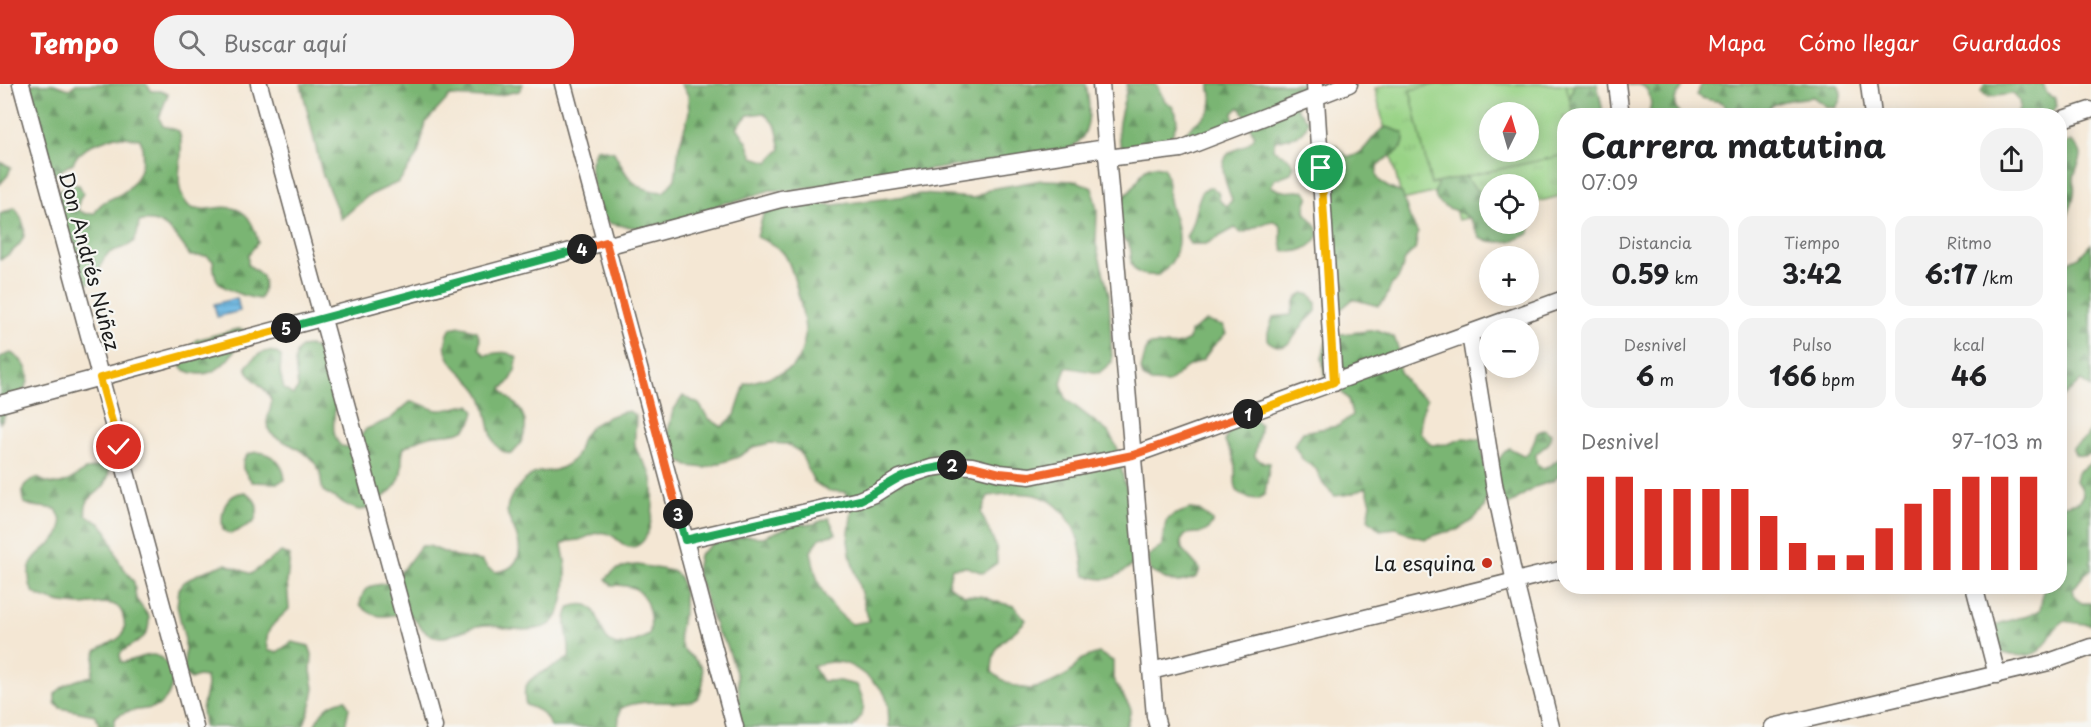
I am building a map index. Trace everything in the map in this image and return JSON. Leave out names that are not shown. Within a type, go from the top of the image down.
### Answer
[{"type":"street","name":"Don Andrés Núñez","points":[[21,84],[195,727]]},
{"type":"street","points":[[259,84],[434,727]]},
{"type":"street","points":[[563,84],[735,727]]},
{"type":"street","points":[[1101,84],[1158,727]]},
{"type":"street","points":[[0,404],[781,199],[1107,153],[1181,149],[1316,90],[1349,84]]},
{"type":"street","points":[[1617,84],[1620,108]]},
{"type":"street","points":[[1869,84],[1872,108]]},
{"type":"street","points":[[1316,90],[1334,382]]},
{"type":"street","points":[[2067,118],[2090,110]]},
{"type":"street","points":[[685,540],[860,500],[900,478],[931,468],[953,465],[972,466],[1000,473],[1030,476],[1133,455],[1557,302]]},
{"type":"street","points":[[1470,334],[1494,484],[1515,582],[1551,727]]},
{"type":"street","points":[[1152,671],[1557,571]]},
{"type":"street","points":[[1976,594],[1997,675]]},
{"type":"street","points":[[1773,727],[2049,662],[2091,647]]},
{"type":"green space","points":[[34,84],[53,84],[69,89],[76,84],[146,84],[152,91],[168,94],[159,118],[163,126],[179,131],[181,149],[179,178],[182,196],[194,209],[223,207],[234,208],[244,213],[252,224],[258,242],[248,255],[248,265],[263,278],[264,287],[260,299],[224,287],[216,278],[213,261],[207,256],[190,256],[175,235],[163,225],[148,221],[139,222],[134,241],[129,246],[108,254],[94,280],[82,285],[52,201],[66,186],[79,185],[83,193],[78,210],[86,214],[95,213],[103,203],[121,194],[133,183],[142,162],[142,146],[140,139],[115,136],[91,145],[77,156],[73,163],[50,177],[29,87]]},
{"type":"green space","points":[[301,84],[523,84],[519,91],[485,98],[450,96],[426,122],[418,154],[399,182],[368,196],[341,219],[322,173]]},
{"type":"green space","points":[[681,84],[1086,84],[1089,117],[1082,138],[1070,149],[787,191],[770,190],[739,201],[722,203],[707,212],[644,229],[612,224],[596,216],[590,165],[596,148],[614,152],[627,175],[638,185],[645,189],[664,192],[675,179],[679,147],[689,113],[688,95]],"holes":[[[764,113],[776,126],[781,149],[768,162],[753,157],[737,127],[748,115]]]},
{"type":"green space","points":[[1127,84],[1156,84],[1165,101],[1172,106],[1177,122],[1170,140],[1164,146],[1124,150],[1118,134]]},
{"type":"green space","points":[[1210,84],[1311,84],[1311,88],[1296,108],[1308,121],[1304,131],[1296,136],[1275,141],[1273,149],[1288,158],[1294,165],[1291,173],[1275,179],[1271,186],[1287,191],[1304,190],[1309,196],[1305,212],[1317,226],[1319,235],[1309,247],[1295,252],[1284,251],[1281,243],[1281,226],[1274,221],[1241,233],[1235,228],[1206,244],[1190,244],[1186,237],[1203,190],[1211,187],[1218,192],[1220,201],[1227,206],[1232,200],[1223,171],[1225,158],[1248,144],[1255,135],[1239,107],[1233,113],[1233,122],[1186,139],[1186,132],[1210,110],[1212,99]]},
{"type":"green space","points":[[1388,84],[1596,84],[1572,108],[1557,108],[1557,197],[1539,201],[1539,174],[1479,174],[1479,215],[1458,220],[1450,189],[1402,200],[1375,89]]},
{"type":"green space","points":[[1438,84],[1566,84],[1571,108],[1557,108],[1557,157],[1539,160],[1539,102],[1479,102],[1479,162],[1532,162],[1431,184],[1410,90]]},
{"type":"green space","points":[[1574,84],[1597,84],[1602,108],[1567,108]]},
{"type":"green space","points":[[1625,84],[1684,84],[1675,102],[1676,108],[1650,108],[1651,103],[1647,90],[1640,85]]},
{"type":"green space","points":[[1702,84],[1838,84],[1841,91],[1841,97],[1835,108],[1827,107],[1813,97],[1778,103],[1768,108],[1726,108],[1720,102],[1696,95]]},
{"type":"green space","points":[[1985,84],[2043,84],[2047,94],[2055,98],[2057,106],[2055,108],[2020,108],[2019,100],[2013,94],[1988,97],[1981,92]]},
{"type":"green space","points":[[1387,127],[1404,133],[1404,143],[1398,151],[1378,167],[1378,178],[1386,186],[1402,193],[1410,218],[1418,233],[1415,250],[1405,260],[1398,279],[1392,284],[1381,304],[1378,306],[1353,299],[1340,310],[1332,312],[1337,272],[1336,264],[1331,258],[1332,212],[1328,204],[1328,195],[1331,187],[1330,178],[1325,171],[1327,147],[1335,145],[1348,157],[1355,155]]},
{"type":"green space","points":[[2071,141],[2080,151],[2081,156],[2075,173],[2074,192],[2067,218],[2067,143]]},
{"type":"green space","points":[[0,162],[11,167],[8,175],[0,184]]},
{"type":"green space","points":[[1155,166],[1164,168],[1166,173],[1170,203],[1177,226],[1178,244],[1167,268],[1159,275],[1150,275],[1138,273],[1135,270],[1131,262],[1130,247],[1117,233],[1121,200],[1144,170]]},
{"type":"green space","points":[[1464,176],[1479,191],[1479,234],[1528,234],[1506,242],[1481,239],[1470,219],[1438,202],[1435,196],[1440,178]]},
{"type":"green space","points":[[1042,180],[1077,181],[1092,188],[1097,210],[1096,244],[1109,294],[1112,362],[1099,373],[1066,367],[1061,383],[1066,399],[1108,432],[1117,447],[1130,498],[1135,548],[1133,565],[1121,574],[1110,578],[1100,579],[1085,575],[1077,535],[1062,511],[1053,503],[1034,495],[988,496],[981,513],[996,546],[997,563],[983,573],[967,567],[952,568],[948,585],[964,595],[981,596],[1014,606],[1026,620],[998,646],[993,661],[992,672],[1012,685],[1030,689],[1048,685],[1068,674],[1083,659],[1099,653],[1113,661],[1113,679],[1131,709],[1127,725],[1124,727],[889,727],[888,703],[881,689],[851,666],[845,663],[830,662],[813,666],[822,681],[839,681],[857,685],[862,697],[863,711],[853,727],[737,727],[739,693],[737,676],[727,645],[717,632],[696,571],[699,555],[712,544],[746,536],[763,537],[796,524],[813,524],[829,518],[836,534],[820,538],[811,551],[819,584],[828,601],[852,624],[869,621],[848,541],[852,508],[845,492],[828,491],[814,482],[800,452],[787,444],[770,443],[754,447],[738,457],[705,468],[688,466],[674,458],[665,443],[673,411],[683,396],[699,404],[708,418],[722,427],[735,415],[745,384],[789,369],[800,356],[805,329],[788,260],[772,244],[757,237],[766,204],[783,201],[834,205],[921,194],[974,198],[990,189]]},
{"type":"green space","points":[[15,208],[24,225],[23,238],[15,249],[0,260],[0,214]]},
{"type":"green space","points":[[2091,244],[2091,388],[2081,381],[2067,394],[2067,263],[2079,257]]},
{"type":"green space","points":[[1303,293],[1311,295],[1316,303],[1316,311],[1285,346],[1280,347],[1268,341],[1273,317],[1291,315],[1296,299]]},
{"type":"green space","points":[[1206,321],[1223,326],[1226,334],[1203,360],[1187,367],[1168,383],[1151,382],[1143,377],[1141,369],[1147,346],[1183,343],[1189,340],[1190,332]]},
{"type":"green space","points":[[460,326],[477,331],[480,340],[479,348],[485,355],[505,353],[517,358],[513,375],[502,389],[522,413],[525,425],[523,438],[512,454],[503,452],[497,446],[480,393],[448,357],[446,339],[451,328]]},
{"type":"green space","points":[[237,329],[246,330],[235,350],[221,366],[203,374],[181,368],[180,360],[196,340]]},
{"type":"green space","points":[[1378,330],[1394,337],[1400,353],[1399,370],[1412,390],[1427,399],[1421,415],[1420,432],[1431,445],[1448,444],[1464,438],[1481,440],[1488,491],[1484,508],[1472,521],[1457,530],[1426,539],[1396,528],[1380,530],[1368,519],[1371,503],[1366,487],[1351,494],[1335,496],[1323,484],[1316,469],[1303,460],[1294,445],[1303,432],[1338,426],[1352,415],[1348,399],[1325,375],[1322,358],[1326,342],[1341,334]]},
{"type":"green space","points":[[309,346],[317,349],[334,390],[336,397],[334,429],[341,446],[349,447],[356,443],[366,429],[390,419],[410,402],[439,410],[470,405],[475,411],[472,420],[464,430],[427,437],[404,448],[402,468],[395,487],[364,510],[352,508],[323,491],[318,467],[306,454],[270,432],[267,420],[271,400],[266,391],[251,377],[246,367],[258,355],[266,351],[276,353],[281,356],[280,373],[284,389],[293,395],[298,388],[296,354],[301,347]]},
{"type":"green space","points":[[11,353],[24,363],[28,373],[28,383],[7,408],[0,423],[0,357]]},
{"type":"green space","points":[[629,411],[636,416],[636,448],[652,479],[653,509],[649,529],[641,543],[631,547],[606,533],[562,544],[566,568],[565,586],[557,617],[547,626],[511,629],[490,625],[478,626],[441,637],[426,632],[407,613],[382,616],[371,613],[360,605],[362,596],[368,587],[387,583],[396,577],[421,546],[429,546],[456,557],[482,561],[495,572],[508,569],[516,561],[519,550],[507,509],[515,492],[525,480],[533,475],[555,470],[572,461],[582,438],[590,427],[609,417]]},
{"type":"green space","points":[[1252,419],[1260,424],[1255,457],[1262,462],[1270,463],[1265,494],[1258,499],[1248,498],[1237,491],[1233,457],[1225,442],[1230,426]]},
{"type":"green space","points":[[2091,426],[2091,454],[2076,455],[2072,448],[2086,438]]},
{"type":"green space","points":[[1544,429],[1551,434],[1549,443],[1536,454],[1536,463],[1543,468],[1557,460],[1557,477],[1535,487],[1507,506],[1496,476],[1498,461],[1509,448],[1525,456],[1531,449],[1537,433]]},
{"type":"green space","points":[[257,452],[272,457],[280,464],[285,480],[277,483],[252,482],[243,469],[243,461],[248,454]]},
{"type":"green space","points":[[2091,463],[2091,569],[2073,589],[2075,598],[2082,603],[2091,603],[2091,625],[2063,621],[2043,647],[2033,654],[2012,655],[1993,650],[1991,627],[2040,610],[2043,594],[2067,594],[2067,504],[2078,502],[2083,495],[2081,487],[2075,481],[2077,472]]},
{"type":"green space","points":[[101,466],[109,467],[108,477],[101,489],[88,502],[86,515],[101,524],[107,531],[120,563],[134,582],[136,599],[149,617],[147,632],[120,654],[121,662],[154,655],[165,661],[172,674],[171,688],[167,698],[153,708],[120,715],[114,720],[114,727],[98,727],[99,723],[95,715],[60,708],[55,703],[55,694],[68,684],[92,676],[96,651],[123,634],[122,612],[113,604],[63,603],[41,597],[34,592],[29,579],[32,563],[37,555],[57,537],[61,530],[61,521],[56,509],[24,503],[22,494],[26,484],[37,478],[50,484],[60,484],[86,470]]},
{"type":"green space","points":[[245,492],[253,498],[257,505],[256,517],[254,522],[230,534],[223,530],[223,510],[228,500],[238,493]]},
{"type":"green space","points":[[1190,509],[1198,510],[1213,521],[1206,531],[1186,534],[1181,541],[1182,549],[1200,569],[1197,577],[1172,582],[1150,571],[1148,556],[1162,546],[1166,521],[1173,515]]},
{"type":"green space","points":[[281,552],[290,556],[287,581],[289,609],[271,627],[267,644],[269,651],[277,652],[292,642],[309,646],[312,654],[311,671],[314,688],[303,727],[204,727],[202,710],[207,686],[206,677],[198,676],[191,679],[184,674],[185,640],[177,606],[179,589],[184,582],[200,573],[226,564],[251,574]]},
{"type":"green space","points":[[638,565],[672,571],[680,577],[684,604],[679,631],[680,640],[685,651],[698,662],[702,669],[703,683],[699,696],[691,701],[629,705],[620,709],[618,727],[550,727],[541,713],[526,705],[524,694],[526,686],[537,675],[569,657],[566,620],[570,607],[584,605],[593,609],[606,638],[614,644],[628,644],[649,635],[649,610],[644,598],[636,589],[611,585],[606,579],[620,568]]},
{"type":"green space","points":[[346,700],[349,708],[345,727],[314,727],[326,708]]},
{"type":"water","points":[[237,298],[240,311],[217,317],[214,304]]},
{"type":"place","name":"La esquina","points":[[1487,563]]},
{"type":"route","points":[[119,447],[100,378],[606,242],[685,540],[860,500],[900,478],[931,468],[953,465],[972,466],[1000,473],[1030,476],[1133,455],[1334,382],[1321,168]]}]
